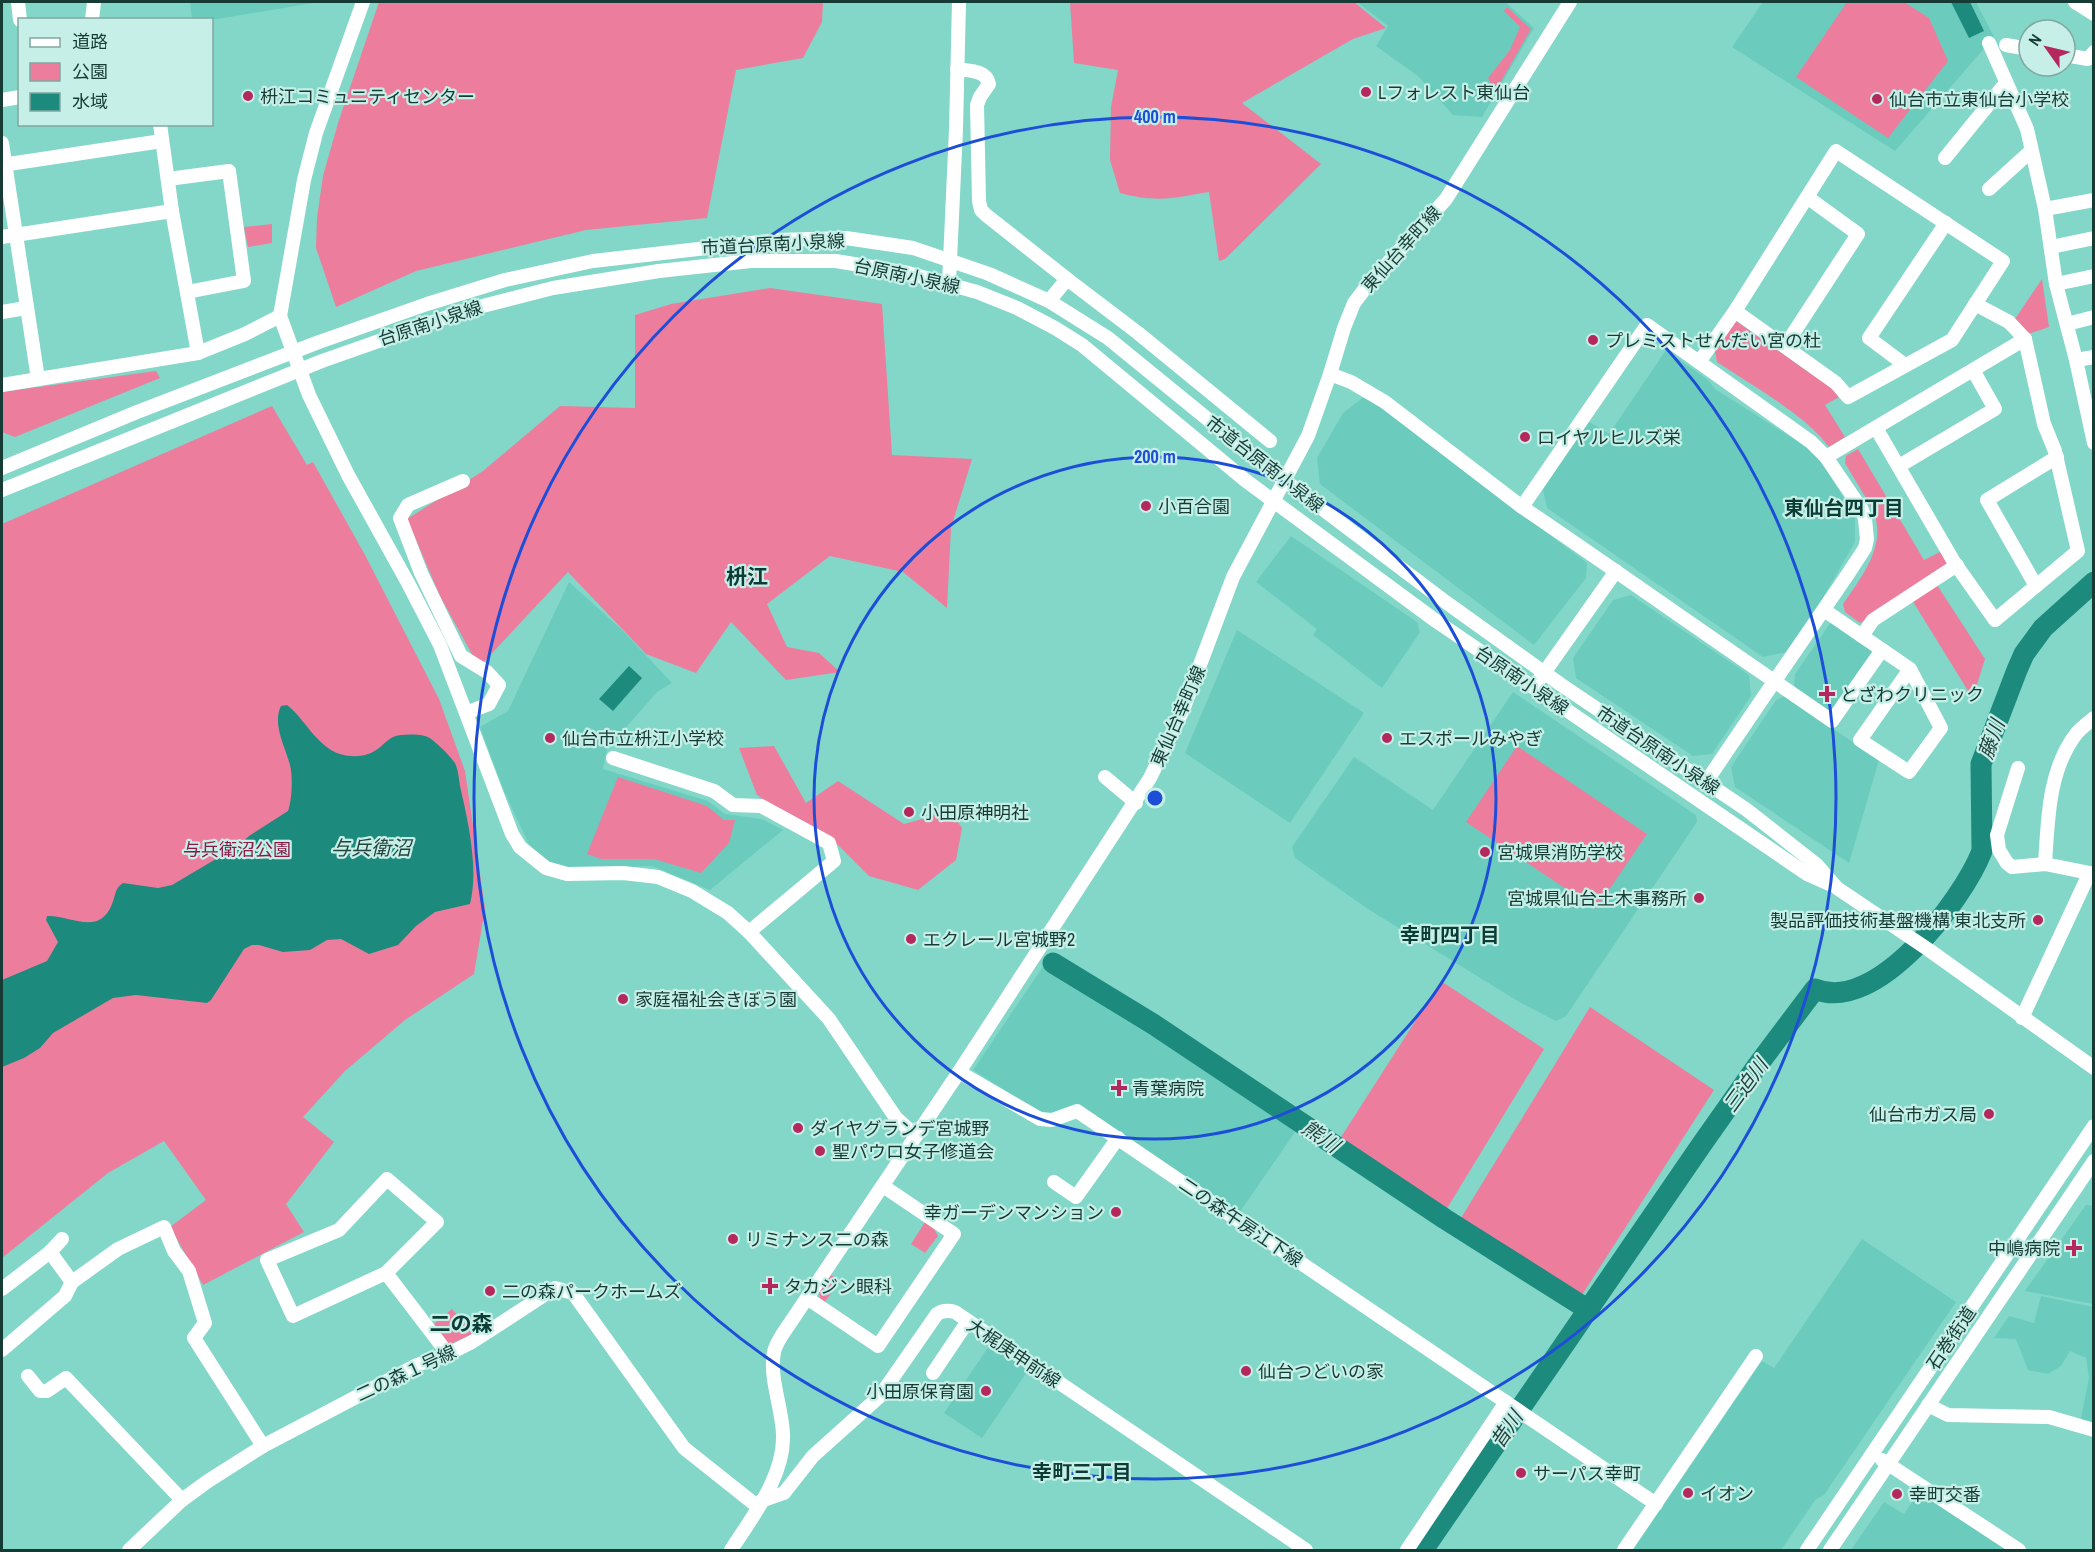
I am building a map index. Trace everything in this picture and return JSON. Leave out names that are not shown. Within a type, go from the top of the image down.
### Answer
[{"type":"street","points":[[18,2],[20,18]]},
{"type":"street","points":[[92,18],[94,2]]},
{"type":"street","points":[[363,2],[316,133],[304,180],[280,316],[309,395],[348,475],[440,645],[512,834],[520,847],[546,868],[567,874],[623,873],[658,877],[692,891],[728,913],[829,1019],[896,1118],[916,1136]]},
{"type":"street","points":[[949,284],[958,2]]},
{"type":"street","name":"東仙台幸町線","points":[[731,1551],[772,1481],[780,1459],[783,1435],[773,1366],[774,1350],[782,1335],[1136,803],[1155,770],[1183,710],[1233,577],[1308,436],[1354,303],[1446,199],[1570,2]]},
{"type":"street","points":[[2075,2],[2094,14]]},
{"type":"street","points":[[1989,43],[2027,129],[2044,209],[2056,284],[2089,405],[2094,443]]},
{"type":"street","points":[[2006,45],[2017,47]]},
{"type":"street","points":[[2077,57],[2088,59],[2094,52]]},
{"type":"street","points":[[957,69],[986,76],[989,84],[977,105],[981,210],[1066,279],[1138,333],[1270,441]]},
{"type":"street","points":[[1945,158],[2006,82]]},
{"type":"street","points":[[2,100],[18,97]]},
{"type":"street","points":[[160,126],[172,211],[198,353]]},
{"type":"street","points":[[3,165],[162,141]]},
{"type":"street","points":[[2,143],[8,236],[26,308],[38,379]]},
{"type":"street","points":[[1699,362],[1735,311],[1836,151],[2003,261],[1952,340],[1848,397],[1836,383],[1735,311]]},
{"type":"street","points":[[1989,189],[2031,151]]},
{"type":"street","points":[[168,179],[229,171],[244,281],[187,292]]},
{"type":"street","points":[[1785,346],[1858,234],[1807,197]]},
{"type":"street","points":[[2044,209],[2094,200]]},
{"type":"street","points":[[8,236],[172,211]]},
{"type":"street","points":[[1905,365],[1869,338],[1946,223]]},
{"type":"street","name":"市道台原南小泉線","points":[[2,468],[137,412],[319,342],[505,280],[593,261],[777,240],[846,238],[913,248],[989,274],[1049,300],[1108,338],[1285,481],[1447,603],[1544,673],[1747,810],[1817,865],[1837,888],[1929,950],[2094,1068]]},
{"type":"street","points":[[2051,247],[2094,238]]},
{"type":"street","name":"台原南小泉線","points":[[2,490],[322,361],[467,310],[553,288],[659,271],[751,261],[836,261],[908,273],[977,292],[1017,308],[1082,345],[1232,468]]},
{"type":"street","points":[[2056,284],[2094,276]]},
{"type":"street","points":[[1049,300],[1066,279]]},
{"type":"street","points":[[1876,428],[1957,565],[1995,620],[2078,551],[2057,457],[2044,424],[2025,339],[2009,322],[1975,304]]},
{"type":"street","points":[[2,312],[26,308]]},
{"type":"street","points":[[2,385],[198,353],[245,334],[280,316]]},
{"type":"street","points":[[2067,324],[2094,317]]},
{"type":"street","points":[[1522,507],[1647,325],[1811,442],[1826,457],[1862,510],[1867,530],[1864,548],[1706,782]]},
{"type":"street","points":[[1826,457],[2025,339]]},
{"type":"street","points":[[2076,360],[2094,357]]},
{"type":"street","points":[[1899,466],[1995,409],[1973,370]]},
{"type":"street","points":[[1330,374],[1351,382],[1385,402],[1522,507],[1832,721],[1882,650]]},
{"type":"street","points":[[2036,586],[1987,500],[2057,457]]},
{"type":"street","name":"市道台原南小泉線","points":[[1232,468],[1274,501]]},
{"type":"street","points":[[463,481],[408,505],[400,518],[421,573],[461,656],[487,672],[499,685],[489,704],[465,713]]},
{"type":"street","name":"台原南小泉線","points":[[1274,501],[1436,621],[1533,688],[1807,874],[1837,888]]},
{"type":"street","points":[[1862,636],[1873,620],[1957,565]]},
{"type":"street","points":[[1533,688],[1616,571]]},
{"type":"street","points":[[1824,610],[1910,669],[1941,728],[1909,772],[1860,740],[1910,669]]},
{"type":"street","points":[[2045,864],[2050,801],[2060,763],[2077,733],[2094,718]]},
{"type":"street","points":[[613,758],[714,791],[733,805],[761,806],[829,843],[834,861],[748,932]]},
{"type":"street","points":[[2018,768],[1997,835],[1999,850],[2007,863],[2012,867],[2045,864],[2091,874],[2022,1018]]},
{"type":"street","points":[[1105,777],[1136,803]]},
{"type":"street","name":"二の森午房江下線","points":[[959,1072],[1040,1119],[1052,1120],[1077,1111],[1656,1504]]},
{"type":"street","name":"石巻街道","points":[[1807,1551],[2094,1126]]},
{"type":"street","points":[[1054,1182],[1076,1197],[1118,1138]]},
{"type":"street","name":"石巻街道","points":[[1830,1551],[2094,1161]]},
{"type":"street","points":[[387,1179],[437,1222],[386,1272],[293,1316],[267,1260],[339,1230],[387,1179]]},
{"type":"street","points":[[807,1298],[878,1346],[954,1234],[883,1186]]},
{"type":"street","points":[[2,1350],[65,1296],[72,1282],[118,1249],[164,1227],[174,1251],[189,1271],[200,1300],[205,1323],[194,1338],[263,1446]]},
{"type":"street","points":[[2,1289],[50,1252],[62,1239]]},
{"type":"street","points":[[50,1252],[72,1282]]},
{"type":"street","points":[[386,1272],[448,1354]]},
{"type":"street","name":"二の森１号線","points":[[129,1551],[182,1500],[263,1446],[417,1365],[448,1354],[472,1342],[555,1288],[573,1293],[684,1448],[759,1504]]},
{"type":"street","name":"大梶庚申前線","points":[[759,1504],[784,1493],[813,1456],[880,1396],[937,1314],[949,1310],[1306,1551]]},
{"type":"street","points":[[933,1373],[968,1321]]},
{"type":"street","points":[[1624,1551],[1756,1356]]},
{"type":"street","points":[[28,1376],[40,1391],[47,1391],[66,1378],[182,1500]]},
{"type":"street","points":[[1928,1406],[1948,1415],[2049,1417],[2094,1430]]},
{"type":"street","points":[[1407,1551],[1515,1408]]},
{"type":"street","points":[[1872,1454],[2019,1551]]},
{"type":"shaded area","points":[[190,2],[319,2],[213,20],[213,18],[192,18]]},
{"type":"shaded area","points":[[1357,2],[1505,2],[1534,28],[1482,117],[1453,115],[1418,76],[1376,46],[1388,26]]},
{"type":"shaded area","name":"仙台市立東仙台小学校","points":[[1763,2],[1976,2],[1994,37],[1895,151],[1732,47]]},
{"type":"shaded area","points":[[1666,350],[1708,380],[1715,389],[1816,453],[1855,516],[1855,542],[1816,610],[1787,652],[1763,657],[1547,508],[1543,490],[1588,421],[1609,434]]},
{"type":"shaded area","points":[[1365,396],[1587,563],[1586,578],[1534,645],[1320,484],[1317,458],[1343,413]]},
{"type":"shaded area","points":[[1291,536],[1417,622],[1420,632],[1382,688],[1313,635],[1317,629],[1256,582]]},
{"type":"shaded area","name":"仙台市立枡江小学校","points":[[569,582],[621,629],[672,683],[657,692],[607,749],[603,769],[708,801],[725,814],[762,819],[783,830],[710,890],[652,866],[565,869],[545,861],[531,849],[504,791],[480,727],[508,711]]},
{"type":"shaded area","points":[[1631,595],[1749,675],[1751,696],[1712,754],[1693,756],[1576,678],[1573,658],[1613,600]]},
{"type":"shaded area","points":[[1831,622],[1871,649],[1872,655],[1837,707],[1827,710],[1794,687],[1795,674]]},
{"type":"shaded area","points":[[1237,630],[1364,713],[1290,823],[1185,753]]},
{"type":"shaded area","name":"宮城県消防学校","points":[[1513,692],[1696,815],[1697,822],[1566,1016],[1556,1021],[1521,1003],[1368,909],[1295,858],[1292,847],[1354,757],[1433,810]]},
{"type":"shaded area","points":[[1785,696],[1879,760],[1849,863],[1735,787],[1731,767],[1776,700]]},
{"type":"shaded area","name":"青葉病院","points":[[1046,962],[1298,1128],[1239,1213],[1071,1106],[1052,1114],[1036,1110],[973,1070]]},
{"type":"shaded area","name":"中嶋病院","points":[[2086,1205],[2093,1206],[2093,1304],[2025,1291]]},
{"type":"shaded area","points":[[1862,1239],[1956,1302],[1824,1495],[1816,1499],[1781,1550],[1633,1550],[1762,1361],[1774,1368]]},
{"type":"shaded area","points":[[2041,1296],[2093,1307],[2093,1427],[2080,1423],[2089,1378],[2086,1358],[2070,1351],[2061,1366],[2048,1374],[2028,1370],[2016,1339],[1994,1338],[2009,1316],[2034,1323]]},
{"type":"shaded area","name":"小田原保育園","points":[[991,1343],[1029,1369],[982,1438],[944,1413]]},
{"type":"shaded area","points":[[1919,1492],[2009,1550],[1851,1550],[1884,1502],[1904,1514]]},
{"type":"green space","points":[[379,2],[823,2],[822,22],[803,58],[736,70],[707,218],[586,230],[416,271],[336,307],[316,248],[317,218],[323,176],[338,123]]},
{"type":"green space","points":[[1070,2],[1354,2],[1386,28],[1353,39],[1242,103],[1321,164],[1225,259],[1219,261],[1209,192],[1155,199],[1120,193],[1110,160],[1111,107],[1118,70],[1074,63]]},
{"type":"green space","points":[[1847,2],[1904,2],[1929,18],[1948,61],[1888,138],[1796,77]]},
{"type":"green space","points":[[1507,7],[1531,29],[1495,92],[1488,78],[1510,50],[1520,27],[1504,11]]},
{"type":"green space","points":[[272,224],[272,243],[248,247],[244,227]]},
{"type":"green space","points":[[2042,279],[2049,327],[2028,334],[2015,319]]},
{"type":"green space","points":[[770,288],[882,304],[892,455],[972,459],[951,528],[947,608],[903,572],[830,556],[767,604],[787,647],[819,653],[840,672],[786,680],[731,622],[696,673],[646,654],[568,572],[479,667],[440,596],[407,519],[483,471],[560,406],[635,408],[635,315],[671,304]]},
{"type":"green space","points":[[1736,321],[1831,388],[1839,397],[1825,405],[1845,437],[1829,447],[1807,423],[1717,362],[1715,352]]},
{"type":"green space","points":[[156,371],[160,378],[15,437],[2,432],[2,392]]},
{"type":"green space","name":"与兵衛沼公園","points":[[272,406],[307,465],[313,462],[365,555],[439,699],[465,771],[485,908],[474,974],[405,1020],[345,1071],[303,1117],[334,1142],[286,1204],[304,1232],[203,1285],[170,1227],[206,1200],[164,1141],[108,1173],[2,1258],[2,524]]},
{"type":"green space","points":[[1858,449],[1924,560],[1942,551],[1947,558],[1946,567],[1860,623],[1845,612],[1843,604],[1870,560],[1875,548],[1877,523],[1873,511],[1845,463],[1846,456]]},
{"type":"green space","points":[[1937,585],[1985,659],[1974,694],[1970,694],[1912,600]]},
{"type":"green space","points":[[774,746],[806,803],[838,781],[904,824],[950,811],[962,828],[956,860],[918,890],[869,876],[833,840],[786,815],[757,795],[739,748]]},
{"type":"green space","points":[[1517,746],[1647,834],[1596,909],[1466,822]]},
{"type":"green space","points":[[618,777],[707,806],[724,820],[735,820],[729,843],[701,873],[654,859],[601,859],[587,854]]},
{"type":"green space","points":[[1441,981],[1544,1049],[1443,1215],[1336,1145]]},
{"type":"green space","points":[[1590,1007],[1714,1090],[1580,1298],[1461,1218]]},
{"type":"green space","points":[[925,1222],[934,1229],[938,1236],[925,1253],[911,1244]]},
{"type":"green space","points":[[831,1275],[840,1281],[824,1303],[820,1300],[819,1291]]},
{"type":"green space","points":[[452,1309],[473,1334],[446,1346],[434,1324]]},
{"type":"water","points":[[1951,2],[1970,2],[1984,31],[1969,38]]},
{"type":"water","points":[[629,666],[642,678],[613,711],[599,699]]},
{"type":"water","name":"与兵衛沼","points":[[287,705],[318,739],[340,754],[365,755],[393,737],[421,735],[437,743],[450,756],[458,771],[469,829],[473,860],[470,904],[435,912],[416,926],[398,945],[369,954],[341,939],[327,940],[310,950],[283,952],[252,945],[244,949],[207,1003],[136,995],[113,998],[53,1033],[40,1048],[24,1058],[2,1067],[2,980],[47,961],[58,942],[46,920],[47,916],[84,922],[100,920],[106,914],[117,890],[123,883],[158,888],[172,885],[238,846],[249,836],[288,811],[292,782],[291,770],[280,735],[278,720],[281,706]]},
{"type":"waterway","name":"三迫川","points":[[1423,1550],[1702,1144],[1815,989],[1839,993],[1864,985],[1890,970],[1937,923],[1956,897],[1982,851],[1981,764],[2024,654],[2043,628],[2094,582]]},
{"type":"waterway","name":"熊川","points":[[1053,963],[1153,1024],[1445,1219],[1584,1307],[1590,1308]]},
{"type":"place","name":"Lフォレスト東仙台","points":[[1366,92]]},
{"type":"place","name":"枡江コミュニティセンター","points":[[248,96]]},
{"type":"place","name":"仙台市立東仙台小学校","points":[[1877,99]]},
{"type":"place","name":"プレミストせんだい宮の杜","points":[[1593,340]]},
{"type":"place","name":"ロイヤルヒルズ栄","points":[[1525,437]]},
{"type":"place","name":"小百合園","points":[[1146,506]]},
{"type":"place","name":"とざわクリニック","points":[[1827,694]]},
{"type":"place","name":"仙台市立枡江小学校","points":[[550,738]]},
{"type":"place","name":"エスポールみやぎ","points":[[1387,738]]},
{"type":"place","name":"小田原神明社","points":[[909,812]]},
{"type":"place","name":"宮城県消防学校","points":[[1485,852]]},
{"type":"place","name":"宮城県仙台土木事務所","points":[[1699,898]]},
{"type":"place","name":"製品評価技術基盤機構 東北支所","points":[[2038,920]]},
{"type":"place","name":"エクレール宮城野2","points":[[911,939]]},
{"type":"place","name":"家庭福祉会きぼう園","points":[[623,999]]},
{"type":"place","name":"青葉病院","points":[[1119,1088]]},
{"type":"place","name":"仙台市ガス局","points":[[1989,1114]]},
{"type":"place","name":"ダイヤグランデ宮城野","points":[[798,1128]]},
{"type":"place","name":"聖パウロ女子修道会","points":[[820,1151]]},
{"type":"place","name":"幸ガーデンマンション","points":[[1116,1212]]},
{"type":"place","name":"リミナンス二の森","points":[[733,1239]]},
{"type":"place","name":"中嶋病院","points":[[2074,1248]]},
{"type":"place","name":"タカジン眼科","points":[[770,1286]]},
{"type":"place","name":"二の森パークホームズ","points":[[490,1291]]},
{"type":"place","name":"仙台つどいの家","points":[[1246,1371]]},
{"type":"place","name":"小田原保育園","points":[[986,1391]]},
{"type":"place","name":"サーパス幸町","points":[[1521,1473]]},
{"type":"place","name":"イオン","points":[[1688,1493]]},
{"type":"place","name":"幸町交番","points":[[1897,1494]]},
{"type":"district","name":"東仙台四丁目","points":[[1844,507]]},
{"type":"district","name":"枡江","points":[[747,576]]},
{"type":"district","name":"幸町四丁目","points":[[1450,934]]},
{"type":"district","name":"二の森","points":[[461,1323]]},
{"type":"district","name":"幸町三丁目","points":[[1082,1471]]},
{"type":"water label","name":"藤川","points":[[1991,739]]},
{"type":"water label","name":"昔川","points":[[1506,1429]]}]
